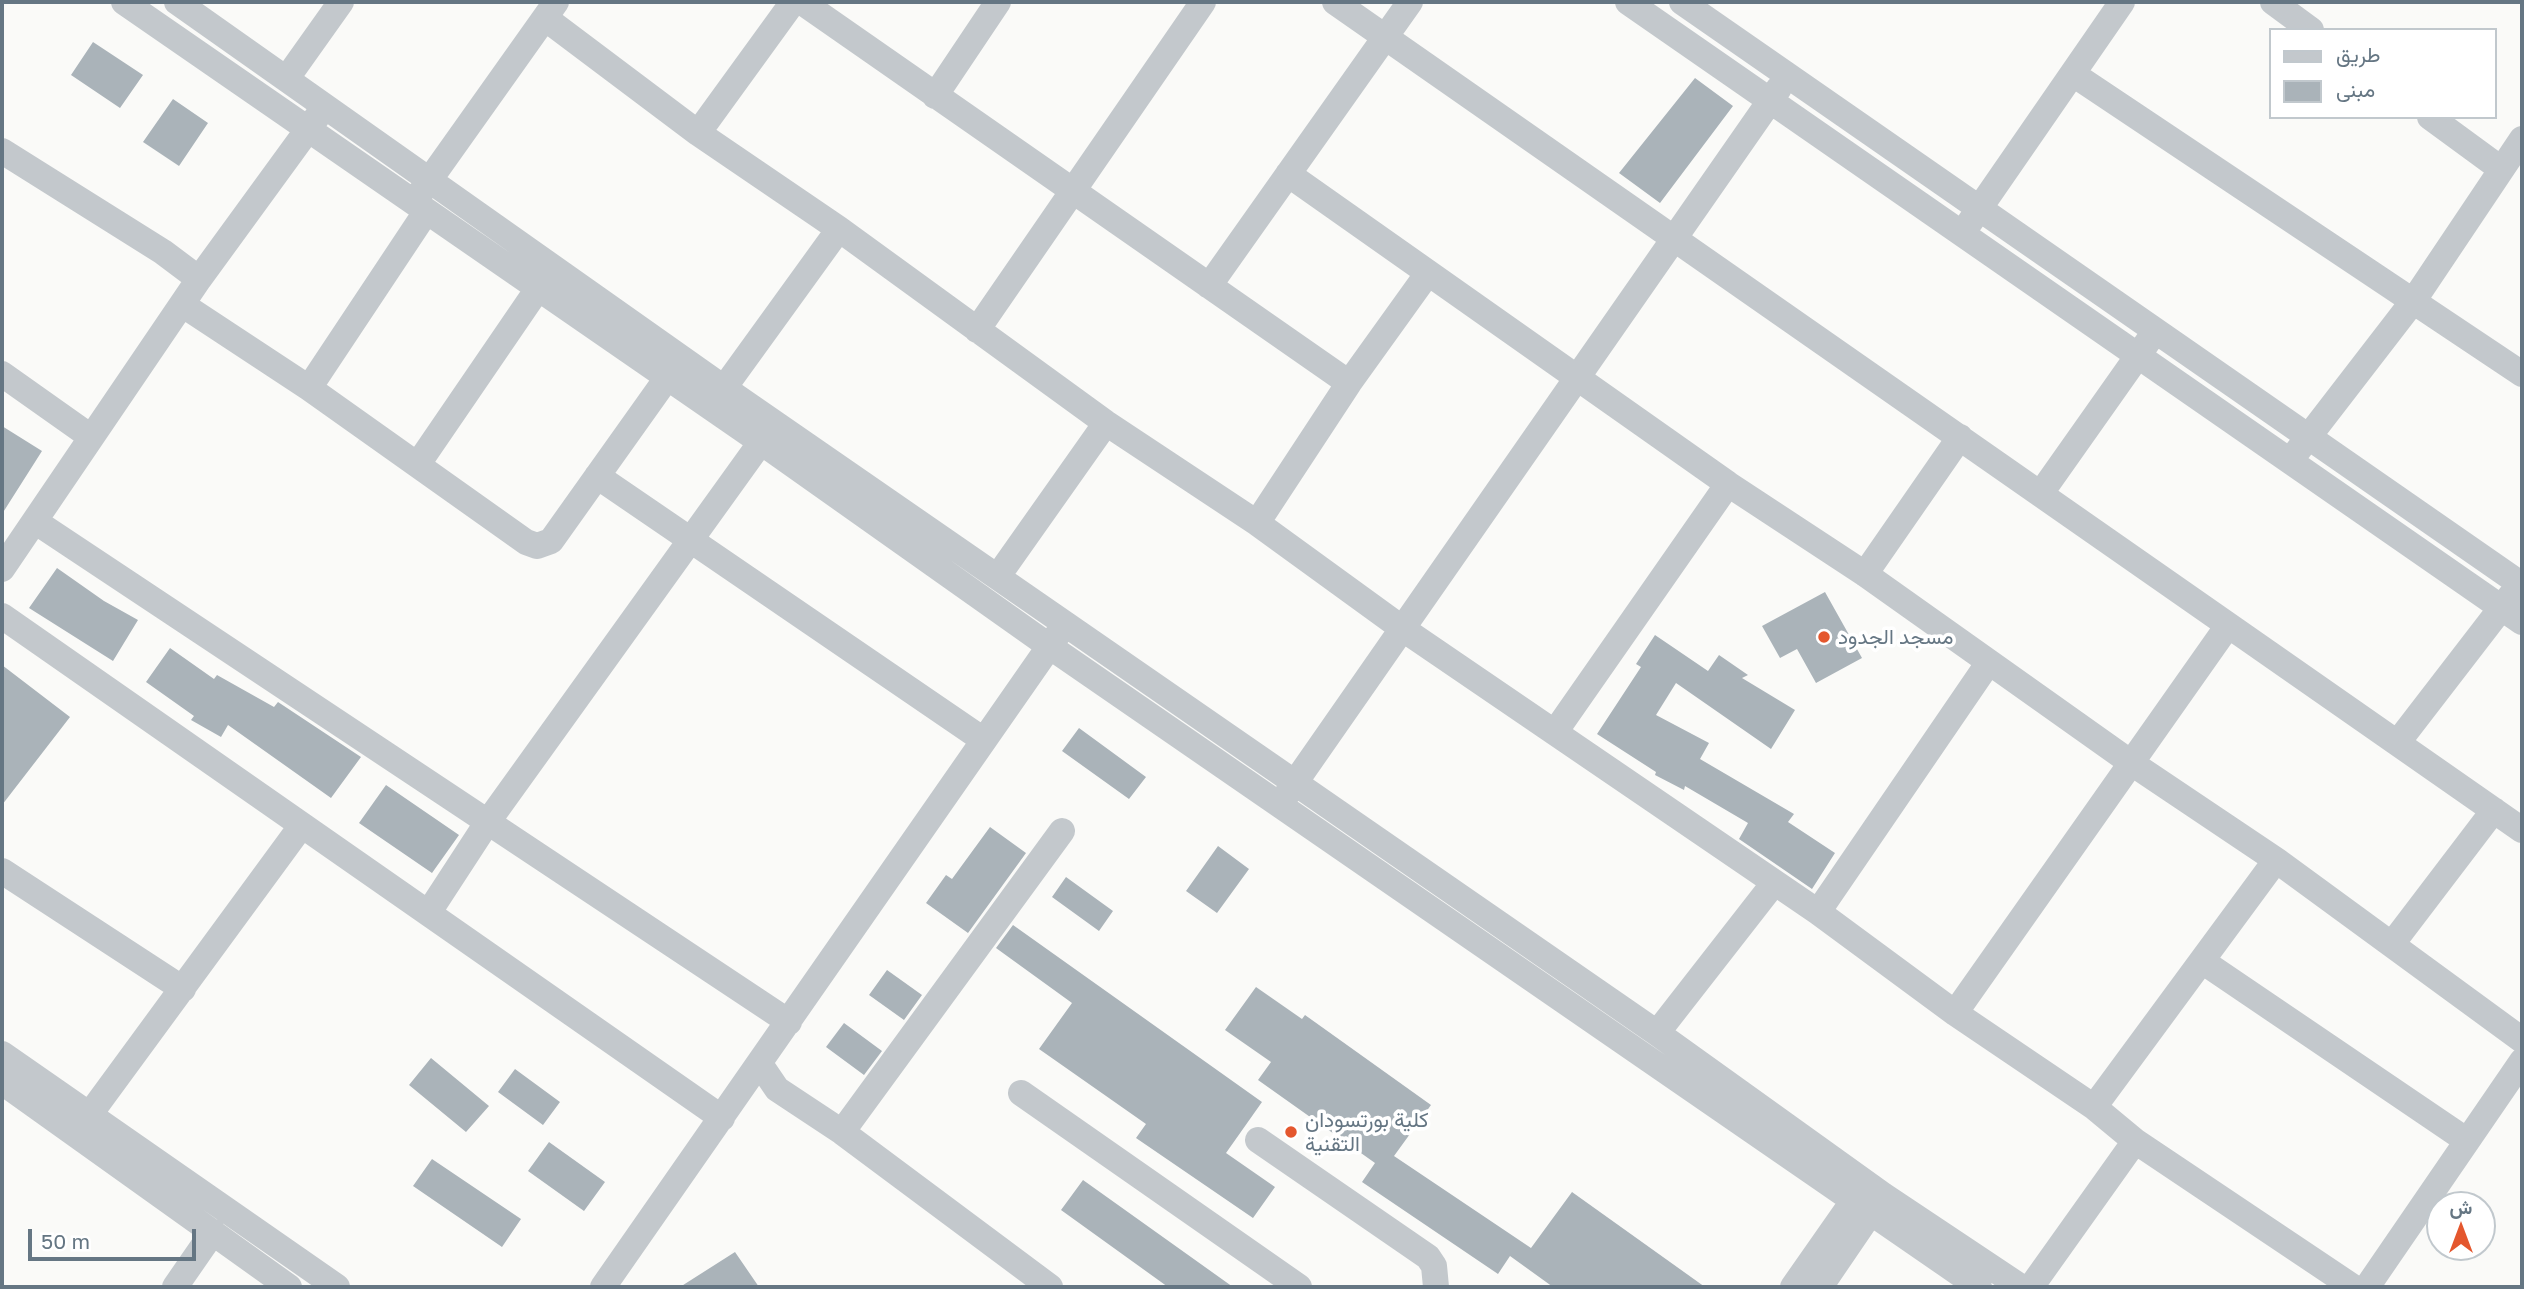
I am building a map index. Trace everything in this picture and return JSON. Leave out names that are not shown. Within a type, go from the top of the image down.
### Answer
[{"type":"street","points":[[124,2],[1280,804],[1868,1198],[2021,1287]]},
{"type":"street","points":[[177,2],[723,387],[1657,1033],[1979,1287]]},
{"type":"street","points":[[287,78],[341,2]]},
{"type":"street","points":[[698,133],[793,2]]},
{"type":"street","points":[[802,2],[1349,383]]},
{"type":"street","points":[[935,96],[998,2]]},
{"type":"street","points":[[977,330],[1203,2]]},
{"type":"street","points":[[1335,2],[2041,493],[2227,627],[2398,742],[2522,830]]},
{"type":"street","points":[[1209,286],[1410,2]]},
{"type":"street","points":[[1628,2],[1658,10],[1770,101],[2512,615]]},
{"type":"street","points":[[1682,2],[1981,207],[2308,439],[2521,584],[2512,615],[2398,742]]},
{"type":"street","points":[[1963,233],[2122,2]]},
{"type":"street","points":[[2273,2],[2308,28]]},
{"type":"street","points":[[309,388],[419,207],[431,179],[550,10],[698,133],[839,229],[1106,423],[1257,523],[1403,629],[1818,912],[1955,1013],[2094,1107],[2135,1141],[2353,1287]]},
{"type":"street","points":[[2073,74],[2522,374]]},
{"type":"street","points":[[1280,804],[1788,75]]},
{"type":"street","points":[[2,569],[200,279],[326,105]]},
{"type":"street","points":[[2433,119],[2501,169]]},
{"type":"street","points":[[2290,460],[2414,300],[2522,139]]},
{"type":"street","points":[[2,151],[163,252],[200,279]]},
{"type":"street","points":[[1288,174],[1728,484],[1865,574],[2130,762],[2276,860],[2522,1040]]},
{"type":"street","points":[[723,387],[839,229]]},
{"type":"street","points":[[1257,523],[1349,383],[1428,273]]},
{"type":"street","points":[[418,464],[537,290]]},
{"type":"street","points":[[183,305],[309,388],[526,542],[537,546],[551,541],[667,378]]},
{"type":"street","points":[[2041,493],[2156,330]]},
{"type":"street","points":[[2,374],[92,437]]},
{"type":"street","points":[[998,576],[1106,423]]},
{"type":"street","points":[[1865,574],[1960,437]]},
{"type":"street","points":[[429,912],[487,823],[761,442]]},
{"type":"street","points":[[597,476],[982,739]]},
{"type":"street","points":[[1555,732],[1728,484]]},
{"type":"street","points":[[36,522],[789,1023]]},
{"type":"street","points":[[2,616],[722,1118]]},
{"type":"street","points":[[603,1287],[1066,622]]},
{"type":"street","points":[[1955,1013],[2227,627]]},
{"type":"street","points":[[1818,912],[1989,662]]},
{"type":"street","points":[[2392,944],[2494,810]]},
{"type":"street","points":[[90,1114],[302,825]]},
{"type":"street","points":[[842,1132],[1062,831]]},
{"type":"street","points":[[2094,1107],[2276,860]]},
{"type":"street","points":[[2,871],[183,989]]},
{"type":"street","points":[[1657,1033],[1774,883]]},
{"type":"street","points":[[2202,961],[2466,1140]]},
{"type":"street","points":[[2,1054],[337,1287]]},
{"type":"street","points":[[2367,1287],[2522,1061]]},
{"type":"street","points":[[760,1064],[777,1089],[842,1132],[1050,1287]]},
{"type":"street","points":[[2,1082],[289,1287]]},
{"type":"street","points":[[1021,1093],[1299,1287]]},
{"type":"street","points":[[1258,1140],[1428,1257],[1434,1266],[1436,1287]]},
{"type":"street","points":[[2031,1287],[2135,1141]]},
{"type":"street","points":[[1793,1287],[1868,1198]]},
{"type":"street","points":[[1820,1287],[1868,1198]]},
{"type":"street","points":[[176,1287],[213,1232]]},
{"type":"building","points":[[93,42],[143,75],[120,108],[71,75]]},
{"type":"building","points":[[1695,78],[1733,106],[1660,203],[1619,173]]},
{"type":"building","points":[[173,99],[208,123],[179,166],[143,142]]},
{"type":"building","points":[[2,426],[42,451],[2,514]]},
{"type":"building","points":[[57,568],[104,601],[138,620],[113,661],[29,608]]},
{"type":"building","points":[[1825,592],[1862,658],[1816,683],[1797,649],[1780,658],[1762,626]]},
{"type":"building","points":[[1655,635],[1708,671],[1719,655],[1748,675],[1742,678],[1795,710],[1771,749],[1676,683],[1656,715],[1709,743],[1700,759],[1794,814],[1788,822],[1835,853],[1812,889],[1739,839],[1748,823],[1685,786],[1684,790],[1655,775],[1656,772],[1597,734],[1641,667],[1636,664]]},
{"type":"building","points":[[170,648],[214,679],[217,675],[274,707],[278,702],[361,757],[331,798],[228,725],[221,737],[191,720],[194,716],[146,682]]},
{"type":"building","points":[[2,665],[70,717],[2,805]]},
{"type":"building","points":[[1079,728],[1146,777],[1129,799],[1062,751]]},
{"type":"building","points":[[386,785],[459,835],[432,873],[359,823]]},
{"type":"building","points":[[990,827],[1026,853],[968,933],[926,903],[946,875],[952,879]]},
{"type":"building","points":[[1218,846],[1249,869],[1217,913],[1186,891]]},
{"type":"building","points":[[1066,877],[1113,911],[1099,931],[1052,897]]},
{"type":"building","points":[[1013,925],[1262,1102],[1226,1153],[1275,1187],[1253,1218],[1136,1138],[1146,1124],[1039,1049],[1072,1003],[996,948]]},
{"type":"building","points":[[887,970],[922,995],[904,1020],[869,995]]},
{"type":"building","points":[[1256,987],[1302,1019],[1305,1015],[1431,1105],[1394,1156],[1531,1248],[1572,1192],[1705,1287],[1553,1287],[1510,1256],[1498,1274],[1362,1182],[1375,1163],[1258,1080],[1271,1062],[1225,1030]]},
{"type":"building","points":[[844,1023],[882,1051],[864,1075],[826,1047]]},
{"type":"building","points":[[431,1058],[489,1106],[466,1132],[409,1085]]},
{"type":"building","points":[[515,1069],[560,1102],[543,1125],[498,1092]]},
{"type":"building","points":[[549,1142],[605,1182],[584,1211],[528,1171]]},
{"type":"building","points":[[432,1159],[521,1219],[502,1247],[413,1186]]},
{"type":"building","points":[[1083,1180],[1233,1287],[1168,1287],[1061,1210]]},
{"type":"building","points":[[735,1252],[759,1287],[680,1287]]},
{"type":"place","name":"مسجد الجدود","points":[[1824,637]]},
{"type":"place","name":"كلية بورتسودان التقنية","points":[[1291,1132]]}]
